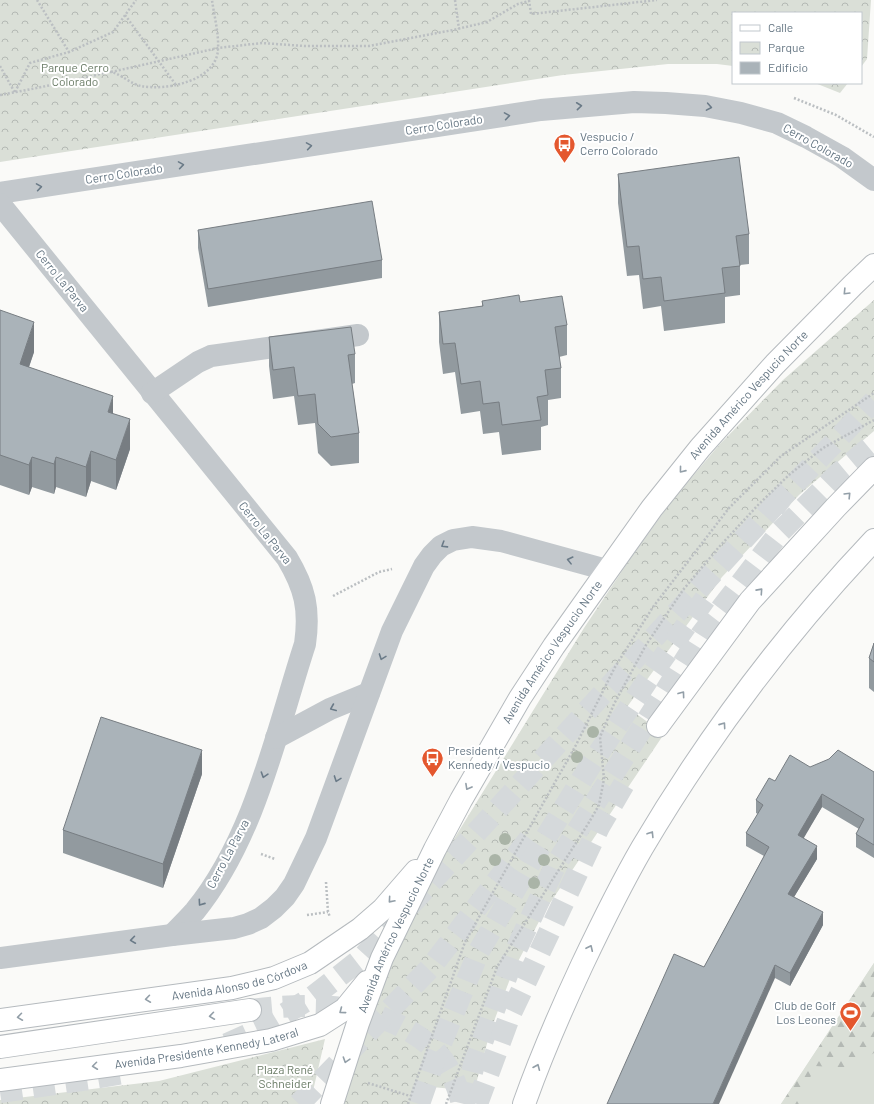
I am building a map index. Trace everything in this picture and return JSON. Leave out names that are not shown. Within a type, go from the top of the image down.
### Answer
[{"type":"main road","name":"Avenida Américo Vespucio Norte","points":[[332,1104],[358,1023],[382,958],[435,849],[461,800],[520,698],[554,646],[652,508],[700,448],[737,406],[874,265]]},
{"type":"main road","points":[[658,726],[750,601],[830,513],[874,468]]},
{"type":"main road","points":[[524,1104],[535,1073],[567,997],[603,922],[642,849],[686,777],[735,708],[791,635],[851,564],[874,540]]},
{"type":"main road","name":"Avenida Alonso de Córdova","points":[[0,1020],[232,988],[274,978],[310,963],[360,929],[383,909],[435,849]]},
{"type":"main road","name":"Avenida Presidente Kennedy Lateral","points":[[0,1080],[189,1054],[271,1040],[304,1031],[320,1025],[345,1009],[364,986],[382,958]]},
{"type":"main road","points":[[0,1047],[250,1010]]},
{"type":"street","name":"Cerro Colorado","points":[[0,193],[541,110],[634,102],[705,106],[741,113],[777,123],[842,157],[874,180]]},
{"type":"street","name":"Cerro La Parva","points":[[0,204],[287,558],[300,582],[307,609],[308,625],[305,644],[253,808],[237,844],[217,880],[195,911],[172,935]]},
{"type":"street","points":[[152,393],[198,362],[211,356],[358,335]]},
{"type":"street","points":[[0,958],[234,928],[248,924],[267,913],[285,897],[294,884],[316,838],[392,631],[424,566],[432,554],[441,546],[453,540],[472,537],[501,541],[608,570]]},
{"type":"street","points":[[276,738],[330,709],[369,693]]},
{"type":"path","points":[[37,0],[69,52]]},
{"type":"path","points":[[15,92],[30,64],[69,52],[113,32],[136,0]]},
{"type":"path","points":[[112,72],[141,86],[162,87],[176,86],[189,82],[202,74],[213,65],[217,57],[218,48],[212,0]]},
{"type":"path","points":[[455,0],[458,29]]},
{"type":"path","points":[[0,95],[159,62],[218,48],[262,42],[304,46],[369,46],[487,22],[518,4],[529,0],[531,14],[658,0]]},
{"type":"path","points":[[126,15],[176,86]]},
{"type":"path","points":[[0,66],[15,92]]},
{"type":"path","points":[[408,1104],[465,942],[576,746],[614,666],[653,608],[729,508],[780,456],[874,393]]},
{"type":"path","points":[[446,1104],[497,966],[599,805],[604,779],[600,737],[614,704],[646,645],[683,590],[719,546],[759,504],[790,474],[823,448],[874,420]]},
{"type":"path","points":[[307,609],[380,572],[403,566],[424,566]]},
{"type":"green space","name":"Parque Cerro Colorado","points":[[0,0],[871,0],[867,59],[862,66],[862,12],[732,12],[732,66],[717,64],[668,64],[563,75],[0,162]]},
{"type":"green space","points":[[818,84],[847,84],[840,93]]},
{"type":"green space","points":[[874,300],[874,431],[799,495],[722,577],[627,707],[664,734],[544,912],[513,971],[491,1029],[474,1091],[432,1087],[428,1104],[338,1104],[387,970],[433,873],[584,628],[628,562],[671,502],[719,445],[783,380]]},
{"type":"green space","name":"Club de Golf Los Leones","points":[[874,963],[874,1104],[781,1104]]},
{"type":"green space","points":[[874,963],[874,1053],[850,1068],[815,1066],[799,1104],[781,1104]]},
{"type":"green space","name":"Plaza René Schneider","points":[[325,1039],[310,1104],[0,1104],[0,1100],[159,1081]]},
{"type":"building","points":[[739,157],[749,234],[736,236],[740,266],[722,268],[725,293],[664,301],[661,277],[643,279],[639,246],[627,247],[618,174]]},
{"type":"building","points":[[372,201],[382,260],[208,289],[198,230]]},
{"type":"building","points":[[519,295],[520,302],[562,296],[567,325],[555,327],[561,368],[545,370],[548,395],[537,397],[541,420],[502,425],[499,402],[483,404],[480,381],[461,384],[455,343],[443,344],[439,312],[483,306],[482,301]]},
{"type":"building","points":[[0,310],[34,322],[20,364],[113,396],[108,412],[130,419],[116,460],[91,451],[86,467],[56,457],[54,464],[32,457],[29,465],[0,455]]},
{"type":"building","points":[[351,327],[355,354],[348,355],[359,433],[331,437],[318,424],[315,394],[298,396],[294,367],[273,370],[269,337]]},
{"type":"building","points":[[874,643],[874,662],[869,658]]},
{"type":"building","points":[[101,717],[202,750],[163,864],[63,830]]},
{"type":"building","points":[[838,750],[874,772],[874,845],[856,834],[864,819],[822,794],[798,835],[817,846],[788,894],[823,912],[790,973],[775,965],[713,1104],[607,1104],[674,954],[704,967],[769,847],[746,833],[763,805],[756,800],[769,778],[775,781],[790,755],[810,767],[829,759]]},
{"type":"tunnel","points":[[774,508],[783,496],[874,401]]},
{"type":"tunnel","points":[[464,1104],[474,1064],[517,948],[555,866],[701,635],[780,532],[837,475],[874,444]]},
{"type":"tunnel","points":[[227,1044],[258,1030],[311,998],[361,959],[783,496]]},
{"type":"tunnel","points":[[419,1104],[435,1058],[479,951],[535,855],[592,763],[653,672],[705,599]]},
{"type":"tunnel","points":[[477,1104],[510,1015],[599,827],[624,784]]},
{"type":"tunnel","points":[[299,1104],[431,967],[536,830]]},
{"type":"tunnel","points":[[250,1010],[311,1006],[357,1010],[383,1018],[420,1037],[439,1055],[453,1077],[462,1104]]},
{"type":"tunnel","points":[[0,1092],[123,1073]]},
{"type":"place","name":"Vespucio / Cerro Colorado","points":[[565,164]]},
{"type":"place","name":"Presidente Kennedy / Vespucio","points":[[433,778]]},
{"type":"place","name":"Club de Golf Los Leones","points":[[851,1032]]}]
